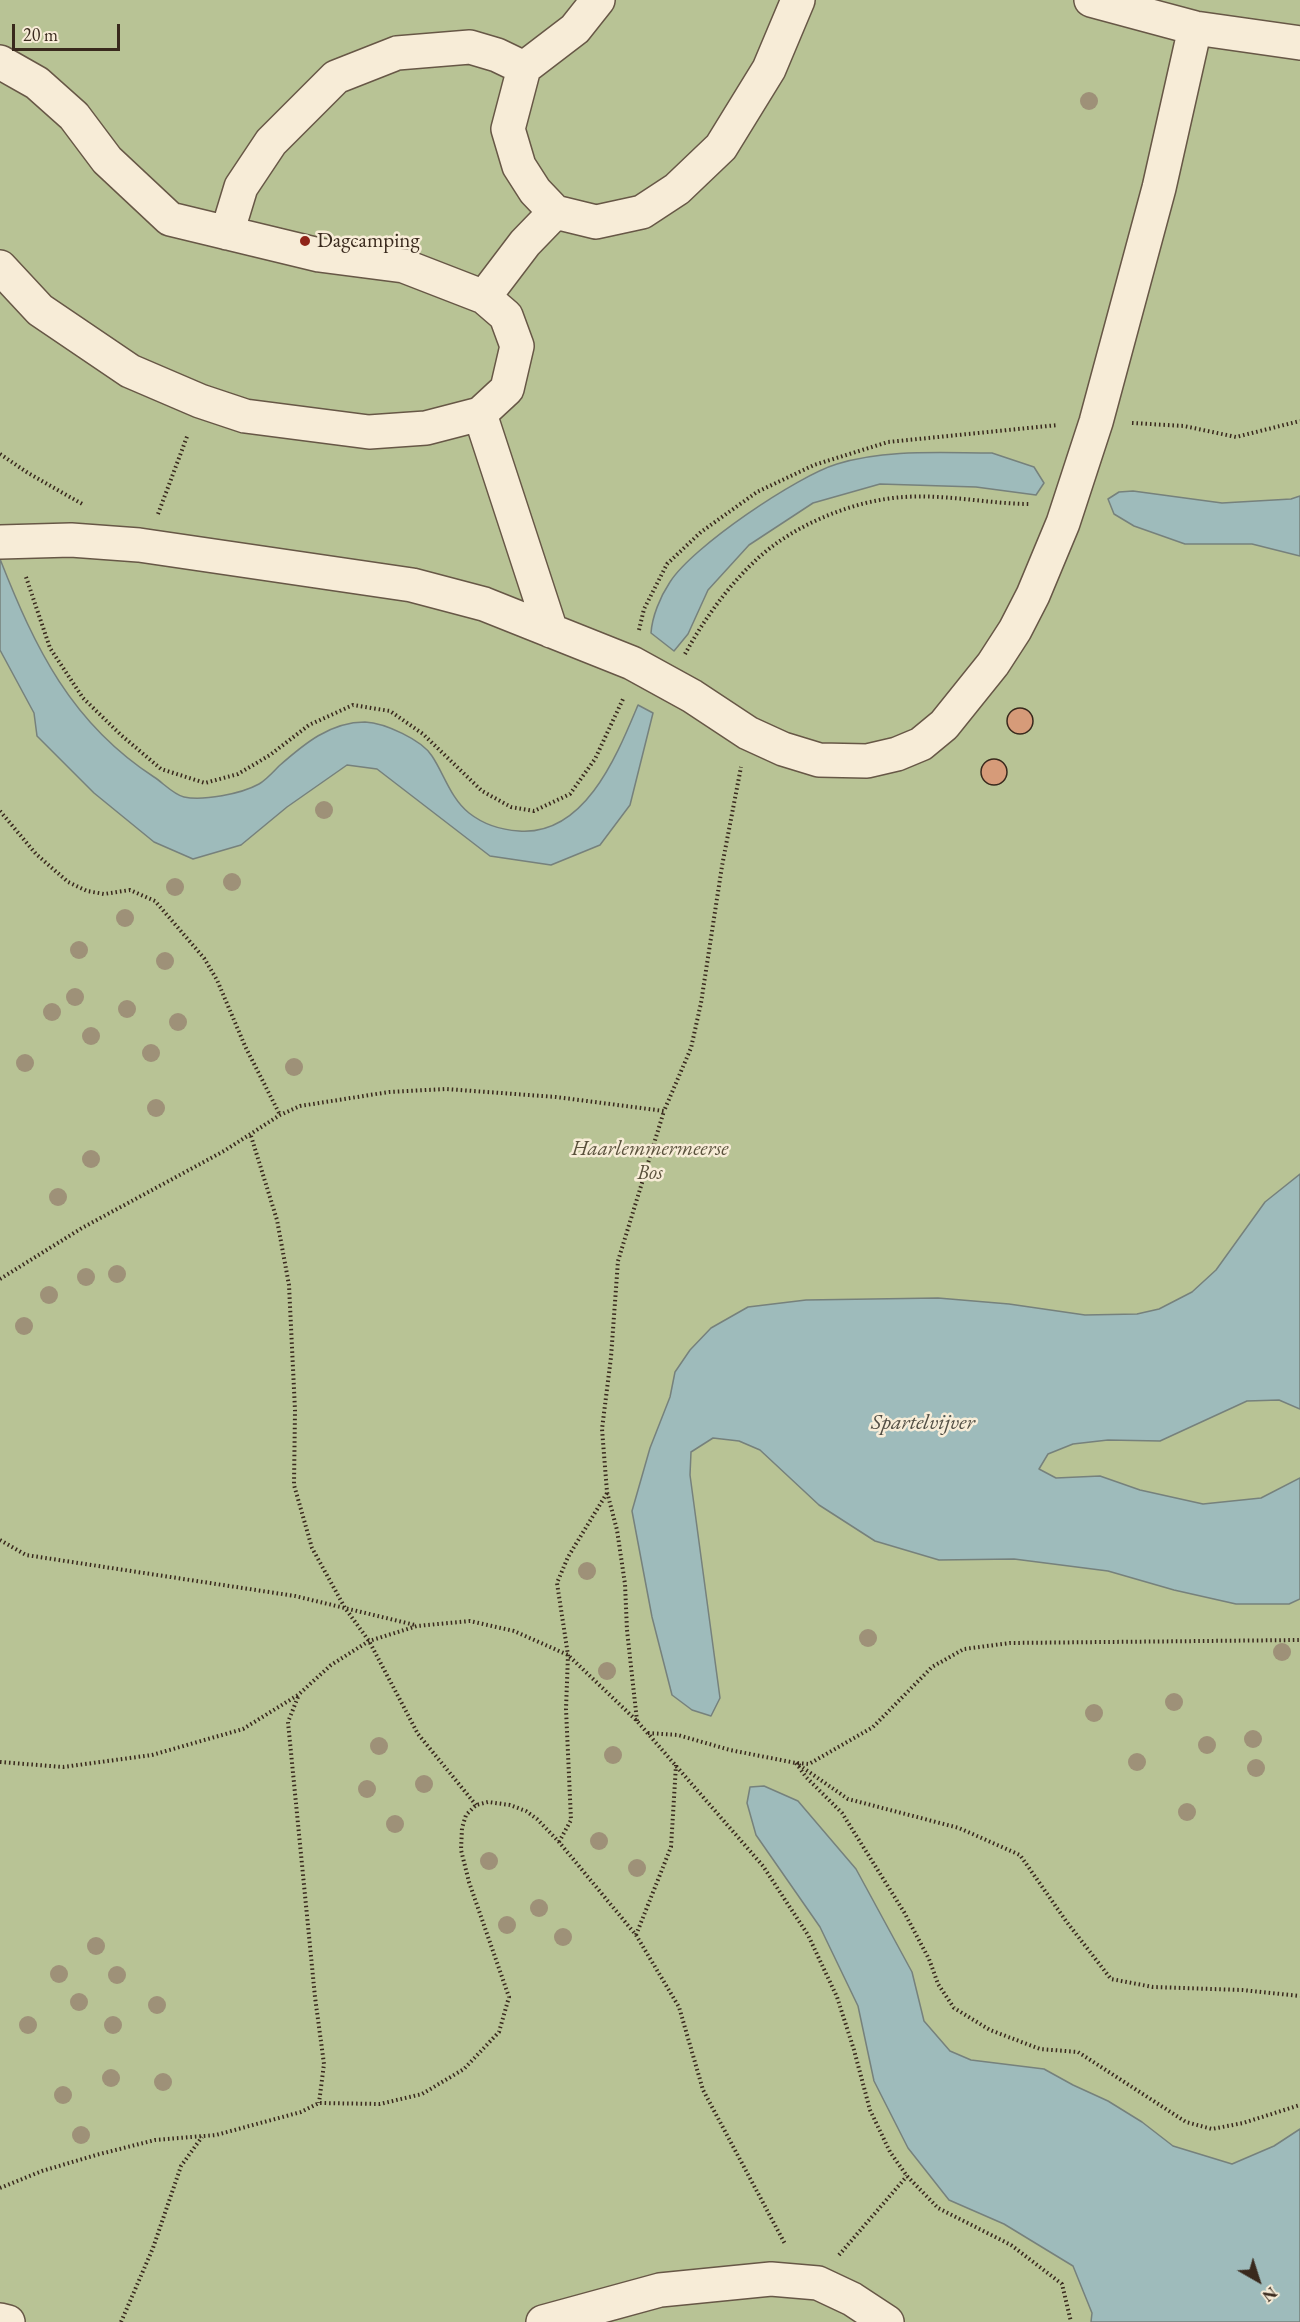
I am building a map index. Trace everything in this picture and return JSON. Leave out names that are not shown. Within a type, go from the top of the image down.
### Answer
[{"type":"street","points":[[598,0],[575,29],[524,68],[508,129],[519,166],[535,191],[555,212],[596,222],[642,213],[677,189],[721,147],[769,69],[798,0]]},
{"type":"street","points":[[1091,0],[1195,28],[1300,43]]},
{"type":"street","points":[[9,541],[71,540],[146,546],[412,585],[484,604],[632,663],[692,696],[748,733],[783,749],[819,760],[867,761],[897,754],[921,744],[944,725],[993,664],[1015,630],[1034,595],[1063,523],[1096,422],[1160,188],[1195,28]]},
{"type":"street","points":[[227,233],[241,187],[271,142],[336,77],[397,53],[470,47],[497,55],[524,68]]},
{"type":"street","points":[[0,62],[37,83],[74,116],[107,160],[170,219],[319,255],[404,266],[484,297],[506,316],[518,346],[507,389],[480,414],[426,428],[369,432],[245,416],[200,401],[130,371],[40,310],[0,267]]},
{"type":"street","points":[[484,297],[525,243],[555,212]]},
{"type":"street","points":[[480,414],[550,631]]},
{"type":"street","points":[[543,2322],[660,2290],[771,2279],[811,2282],[852,2299],[887,2322]]},
{"type":"street","points":[[0,2320],[8,2322]]},
{"type":"path","points":[[146,546],[200,401]]},
{"type":"path","points":[[9,541],[26,577],[50,648],[83,698],[161,769],[205,783],[238,774],[270,755],[309,725],[353,705],[390,711],[423,734],[482,791],[511,807],[534,811],[570,794],[595,759],[621,706],[644,609],[667,564],[701,532],[757,492],[814,465],[888,442],[1096,422],[1184,426],[1236,437],[1300,421]]},
{"type":"path","points":[[0,454],[86,506]]},
{"type":"path","points":[[669,684],[687,650],[718,603],[756,559],[801,528],[846,507],[904,497],[951,497],[1012,504],[1038,504],[1059,494],[1078,477]]},
{"type":"path","points":[[637,1721],[627,1630],[625,1584],[617,1530],[607,1492],[602,1430],[612,1357],[618,1261],[664,1111],[691,1048],[701,1003],[722,866],[748,733]]},
{"type":"path","points":[[0,811],[36,854],[68,882],[87,891],[104,894],[130,890],[155,901],[204,958],[217,980],[245,1046],[280,1115]]},
{"type":"path","points":[[0,1279],[82,1228],[250,1136],[280,1115],[300,1106],[389,1092],[446,1089],[556,1097],[664,1111]]},
{"type":"path","points":[[250,1136],[277,1220],[289,1285],[295,1410],[294,1485],[312,1548],[345,1608],[369,1641],[418,1734],[476,1805]]},
{"type":"path","points":[[559,1842],[571,1820],[566,1709],[568,1655],[557,1583],[568,1557],[607,1492]]},
{"type":"path","points":[[0,1540],[27,1555],[295,1596],[417,1626]]},
{"type":"path","points":[[0,1762],[63,1767],[152,1755],[243,1729],[298,1695],[331,1665],[369,1641],[417,1626],[470,1621],[514,1631],[568,1655],[637,1721],[763,1866],[808,1935],[837,1997],[870,2110],[890,2152],[907,2176],[938,2208],[1011,2244],[1062,2284],[1071,2322]]},
{"type":"path","points":[[647,1732],[678,1735],[730,1750],[809,1764],[873,1727],[932,1667],[964,1649],[1010,1643],[1300,1640]]},
{"type":"path","points":[[298,1695],[288,1722],[315,1998],[324,2064],[319,2103]]},
{"type":"path","points":[[796,1763],[848,1799],[959,1828],[1020,1855],[1066,1921],[1111,1979],[1153,1987],[1242,1990],[1300,1996]]},
{"type":"path","points":[[796,1763],[806,1777],[842,1813],[904,1912],[929,1959],[938,1984],[954,2008],[990,2030],[1040,2049],[1078,2052],[1186,2122],[1212,2129],[1243,2123],[1300,2105]]},
{"type":"path","points":[[636,1935],[671,1847],[676,1765]]},
{"type":"path","points":[[0,2188],[42,2171],[106,2153],[155,2140],[216,2135],[301,2112],[319,2103],[380,2104],[422,2094],[464,2069],[500,2032],[510,1997],[468,1882],[461,1850],[462,1828],[466,1815],[476,1805],[488,1802],[510,1805],[526,1811],[559,1842],[636,1935],[679,2007],[703,2090],[811,2282],[835,2259],[907,2176]]},
{"type":"path","points":[[121,2322],[153,2248],[181,2166],[202,2136]]},
{"type":"green space","name":"Haarlemmermeerse Bos","points":[[0,0],[1300,0],[1300,2322],[0,2322]]},
{"type":"water","points":[[992,453],[1034,467],[1044,483],[1036,495],[976,487],[880,484],[813,503],[749,545],[708,590],[688,634],[674,651],[651,633],[660,601],[670,582],[682,567],[722,532],[747,514],[819,471],[856,459],[894,454]]},
{"type":"water","points":[[1133,491],[1222,503],[1291,499],[1300,496],[1300,556],[1252,544],[1185,544],[1134,526],[1114,514],[1108,499],[1119,492]]},
{"type":"water","points":[[0,559],[42,653],[78,708],[125,756],[180,796],[211,797],[251,788],[318,736],[340,726],[365,722],[382,725],[402,733],[427,750],[457,801],[474,817],[506,829],[519,831],[542,829],[562,820],[580,807],[595,789],[609,768],[638,705],[653,713],[630,805],[600,845],[551,865],[490,856],[377,769],[347,765],[287,807],[241,845],[193,859],[154,842],[94,793],[37,736],[34,713],[0,650]]},
{"type":"water","name":"Spartelvijver","points":[[1300,1174],[1300,1409],[1279,1400],[1247,1401],[1160,1441],[1108,1440],[1073,1444],[1048,1454],[1039,1469],[1056,1478],[1100,1476],[1140,1490],[1203,1504],[1261,1498],[1300,1478],[1300,1599],[1289,1604],[1236,1604],[1174,1590],[1108,1571],[1014,1559],[939,1560],[875,1541],[819,1505],[760,1450],[739,1441],[713,1438],[691,1452],[690,1475],[720,1698],[711,1716],[692,1710],[672,1695],[652,1617],[632,1511],[650,1448],[670,1397],[675,1372],[690,1350],[711,1328],[748,1307],[806,1300],[938,1298],[1009,1304],[1085,1315],[1137,1314],[1159,1309],[1192,1292],[1216,1270],[1265,1202]]},
{"type":"water","points":[[764,1786],[798,1801],[856,1869],[912,1972],[924,2021],[950,2051],[971,2060],[1044,2069],[1108,2101],[1142,2122],[1173,2146],[1232,2164],[1274,2146],[1300,2129],[1300,2322],[1091,2322],[1092,2313],[1073,2266],[1004,2224],[949,2200],[908,2148],[874,2081],[858,2006],[820,1927],[756,1835],[747,1803],[750,1787]]},
{"type":"building","points":[[1020,708],[1029,712],[1033,721],[1029,730],[1020,734],[1011,730],[1007,721],[1011,712]]},
{"type":"building","points":[[994,759],[1003,763],[1007,772],[1003,781],[994,785],[985,781],[981,772],[985,763]]},
{"type":"place","name":"Dagcamping","points":[[305,241]]}]
